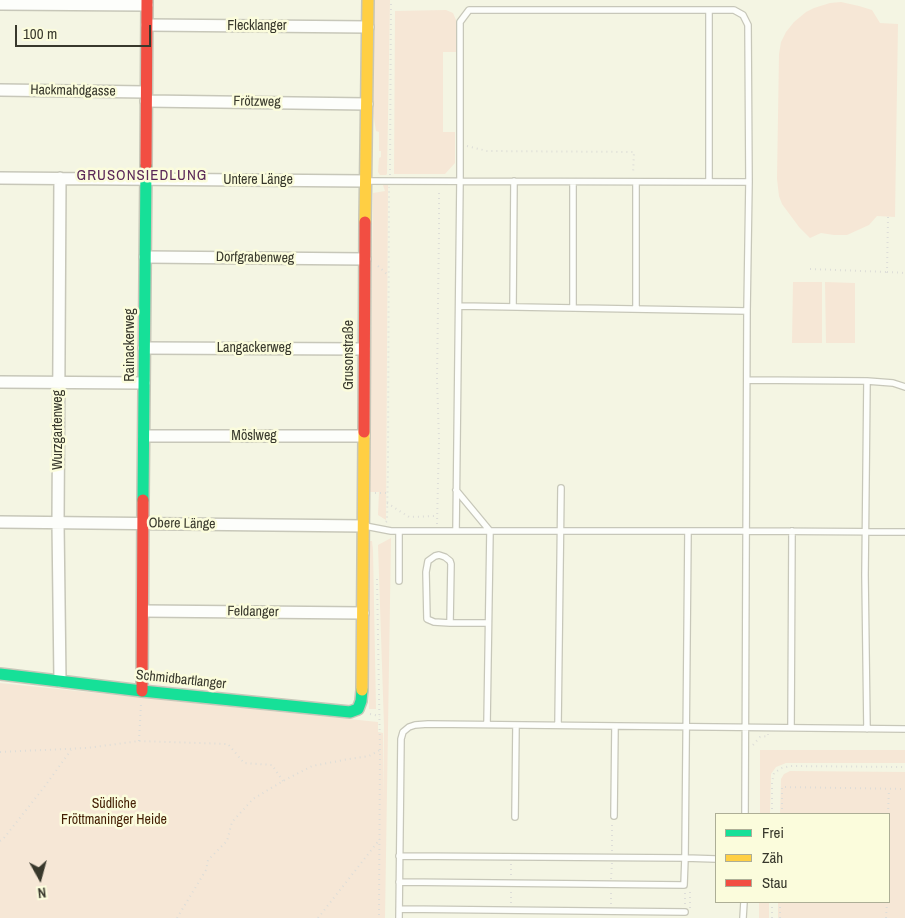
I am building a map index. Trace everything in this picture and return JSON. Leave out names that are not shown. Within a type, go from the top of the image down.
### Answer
[{"type":"street","name":"Grusonstraße","points":[[358,709],[362,690],[368,0]]},
{"type":"street","points":[[0,4],[52,2],[147,3]]},
{"type":"street","name":"Rainackerweg","points":[[142,691],[147,3]]},
{"type":"street","name":"Flecklanger","points":[[147,25],[368,27]]},
{"type":"street","name":"Hackmahdgasse","points":[[0,90],[146,96]]},
{"type":"street","name":"Frötzweg","points":[[146,96],[367,104]]},
{"type":"street","name":"Untere Länge","points":[[0,178],[366,181]]},
{"type":"street","name":"Wurzgartenweg","points":[[60,178],[58,523],[60,681]]},
{"type":"street","name":"Dorfgrabenweg","points":[[145,257],[365,259]]},
{"type":"street","name":"Langackerweg","points":[[144,348],[364,349]]},
{"type":"street","points":[[0,382],[144,383]]},
{"type":"street","name":"Möslweg","points":[[144,436],[364,436]]},
{"type":"street","name":"Obere Länge","points":[[0,522],[364,526]]},
{"type":"street","name":"Feldanger","points":[[143,611],[363,613]]},
{"type":"street","name":"Schmidbartlanger","points":[[0,674],[142,691],[350,712],[358,709]]},
{"type":"lane","points":[[456,531],[460,22],[469,10],[734,10],[743,15],[748,25],[749,182],[745,813]]},
{"type":"lane","points":[[709,10],[709,182]]},
{"type":"lane","points":[[366,181],[749,182]]},
{"type":"lane","points":[[513,306],[514,181]]},
{"type":"lane","points":[[573,182],[573,308]]},
{"type":"lane","points":[[635,182],[636,308]]},
{"type":"lane","points":[[459,306],[747,310]]},
{"type":"lane","points":[[747,380],[867,381],[893,383],[905,387]]},
{"type":"lane","points":[[867,381],[865,575],[868,729]]},
{"type":"lane","points":[[558,725],[561,488]]},
{"type":"lane","points":[[456,490],[490,531],[486,724]]},
{"type":"lane","points":[[364,526],[391,531],[905,532]]},
{"type":"lane","points":[[399,530],[399,581]]},
{"type":"lane","points":[[399,882],[687,884],[685,858],[688,531]]},
{"type":"lane","points":[[792,531],[792,728]]},
{"type":"lane","points":[[450,622],[451,564],[447,559],[439,555],[431,558],[427,564],[427,619],[434,622],[488,624]]},
{"type":"lane","points":[[399,918],[401,739],[403,732],[409,727],[415,725],[486,724],[905,729]]},
{"type":"lane","points":[[515,817],[516,725]]},
{"type":"lane","points":[[614,726],[614,816]]},
{"type":"lane","points":[[399,856],[715,859]]},
{"type":"lane","points":[[744,903],[744,918]]},
{"type":"lane","points":[[399,909],[688,911]]},
{"type":"lane","points":[[524,910],[524,918]]},
{"type":"lane","points":[[587,918],[588,911]]},
{"type":"path","points":[[376,528],[387,521],[388,504],[391,0]]},
{"type":"path","points":[[460,145],[487,150],[634,152],[635,182]]},
{"type":"path","points":[[437,531],[439,181]]},
{"type":"path","points":[[887,272],[888,217]]},
{"type":"path","points":[[810,269],[905,272]]},
{"type":"path","points":[[388,504],[409,517],[437,516]]},
{"type":"path","points":[[377,577],[380,750],[379,918]]},
{"type":"path","points":[[139,741],[142,691]]},
{"type":"path","points":[[752,748],[760,738],[768,736],[768,727]]},
{"type":"path","points":[[0,752],[87,748],[139,741],[228,744],[244,763],[272,765],[283,781]]},
{"type":"path","points":[[0,841],[39,793],[71,749]]},
{"type":"path","points":[[177,918],[206,870],[208,860],[226,841],[232,822],[253,799],[312,766],[369,756],[380,750]]},
{"type":"path","points":[[772,813],[772,782],[774,773],[782,768],[790,766],[905,767]]},
{"type":"path","points":[[782,813],[782,787],[905,789]]},
{"type":"path","points":[[888,788],[888,813]]},
{"type":"path","points":[[318,918],[380,840]]},
{"type":"path","points":[[687,884],[688,911]]},
{"type":"path","points":[[687,884],[688,911]]},
{"type":"path","points":[[772,903],[772,918]]},
{"type":"path","points":[[780,903],[780,918]]},
{"type":"path","points":[[886,918],[887,903]]},
{"type":"green space","points":[[374,0],[390,0],[386,175],[380,175],[378,172],[381,151],[379,151],[379,132],[376,131],[373,113]]},
{"type":"green space","points":[[841,2],[872,10],[880,23],[898,24],[895,217],[877,216],[869,225],[847,235],[821,233],[810,238],[782,204],[779,196],[777,179],[779,54],[781,42],[794,22],[814,8]]},
{"type":"green space","points":[[446,10],[453,13],[456,20],[456,52],[443,52],[443,132],[455,132],[455,163],[445,174],[394,174],[395,11]]},
{"type":"green space","points":[[383,185],[388,185],[386,520],[378,515],[379,492],[369,492],[373,193],[385,191]]},
{"type":"green space","points":[[793,282],[822,282],[822,343],[792,343]]},
{"type":"green space","points":[[825,282],[855,283],[855,343],[826,343]]},
{"type":"green space","name":"Südliche Fröttmaninger Heide","points":[[391,538],[385,918],[0,918],[0,683],[378,722],[378,732],[383,733],[383,801],[384,726],[378,545]]},
{"type":"green space","points":[[370,541],[372,541],[373,550],[376,709],[369,709],[367,630]]},
{"type":"green space","points":[[760,750],[905,750],[905,763],[786,763],[776,767],[771,774],[770,813],[760,813]]},
{"type":"green space","points":[[790,771],[905,772],[905,918],[778,918],[778,903],[890,903],[890,813],[780,813],[781,779],[784,774]]},
{"type":"green space","points":[[759,903],[769,903],[769,918],[759,918]]},
{"type":"traffic: fast","points":[[143,500],[146,166]]},
{"type":"traffic: fast","points":[[0,674],[142,691],[350,712],[358,709],[362,690]]},
{"type":"traffic: slow","points":[[365,222],[368,0]]},
{"type":"traffic: slow","points":[[362,690],[364,432]]},
{"type":"traffic: jam","points":[[146,166],[147,0]]},
{"type":"traffic: jam","points":[[364,432],[365,222]]},
{"type":"traffic: jam","points":[[142,691],[143,500]]},
{"type":"district","name":"GRUSONSIEDLUNG","points":[[142,176]]}]
